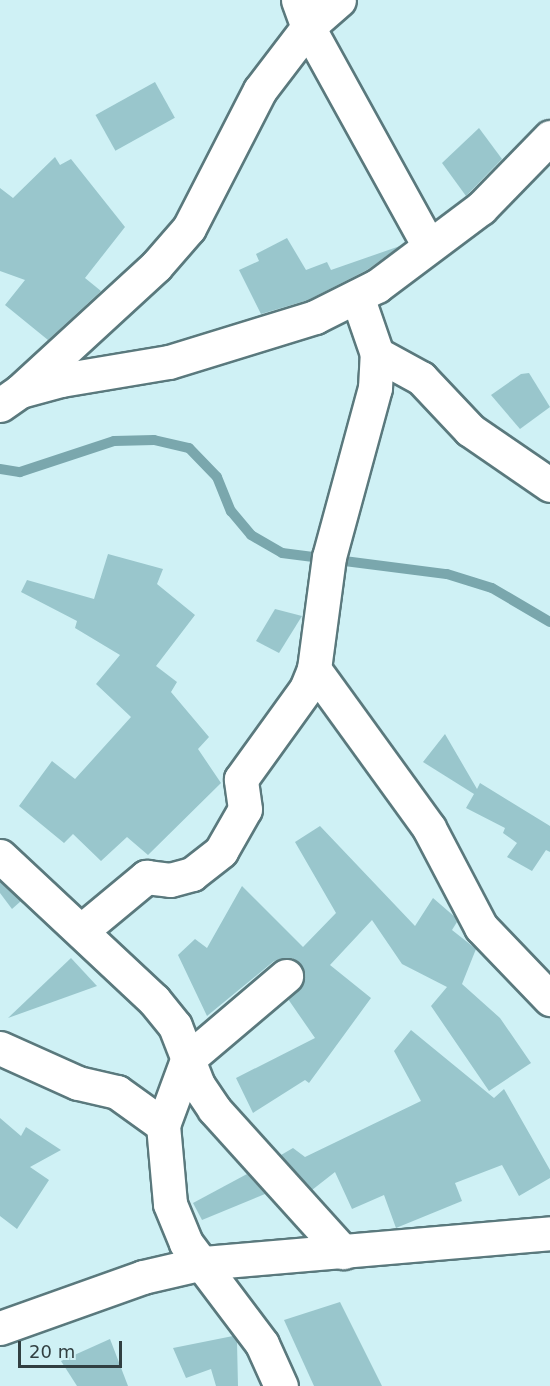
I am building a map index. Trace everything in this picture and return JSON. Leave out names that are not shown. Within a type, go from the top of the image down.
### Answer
[{"type":"street","points":[[10,398],[156,266],[189,228],[260,90],[303,13],[339,0]]},
{"type":"street","points":[[303,13],[429,246]]},
{"type":"street","points":[[10,398],[61,380],[169,362],[315,317],[357,296],[481,208],[550,137]]},
{"type":"street","points":[[81,931],[146,877],[170,880],[192,874],[220,851],[245,809],[241,779],[294,707],[314,669],[329,556],[368,420],[377,354],[357,296]]},
{"type":"street","points":[[377,354],[421,378],[470,430],[550,485]]},
{"type":"street","points":[[314,669],[429,828],[481,927],[550,999]]},
{"type":"street","points":[[0,856],[161,1009],[175,1026],[187,1060],[214,1109],[343,1252]]},
{"type":"street","points":[[281,1386],[262,1344],[186,1243],[170,1204],[163,1125],[187,1060],[286,976]]},
{"type":"street","points":[[0,1047],[78,1083],[117,1092],[163,1125]]},
{"type":"street","points":[[0,1328],[142,1276],[203,1263],[550,1233]]},
{"type":"building","points":[[155,82],[175,118],[115,151],[96,115]]},
{"type":"building","points":[[479,128],[502,159],[466,196],[442,163]]},
{"type":"building","points":[[55,157],[60,165],[71,159],[125,227],[85,278],[101,291],[48,340],[5,305],[25,280],[0,271],[0,188],[13,198]]},
{"type":"building","points":[[287,238],[306,270],[327,262],[331,270],[400,246],[367,270],[308,300],[261,314],[239,270],[259,261],[256,254]]},
{"type":"building","points":[[529,373],[550,407],[520,429],[491,395],[521,374]]},
{"type":"building","points":[[108,554],[163,569],[157,584],[195,615],[156,666],[177,682],[171,692],[209,737],[198,749],[221,783],[148,855],[127,837],[101,861],[73,834],[64,843],[19,806],[52,761],[75,779],[131,717],[96,684],[120,655],[75,628],[77,621],[21,592],[27,580],[94,599]]},
{"type":"building","points":[[275,609],[302,616],[279,653],[256,641]]},
{"type":"building","points":[[445,734],[477,789],[480,783],[550,826],[550,852],[546,850],[532,871],[507,857],[517,843],[503,833],[505,828],[466,808],[474,794],[423,762]]},
{"type":"building","points":[[320,826],[415,926],[433,898],[455,917],[457,922],[452,930],[476,949],[462,984],[500,1018],[531,1063],[489,1091],[431,1006],[447,987],[402,964],[372,920],[330,965],[371,998],[309,1083],[305,1080],[253,1113],[236,1078],[315,1038],[288,999],[303,983],[301,964],[292,958],[274,961],[207,1016],[178,955],[195,939],[207,948],[242,886],[303,947],[336,913],[295,842]]},
{"type":"building","points":[[0,882],[21,901],[12,909],[0,893]]},
{"type":"building","points":[[71,958],[97,986],[8,1018]]},
{"type":"building","points":[[411,1030],[494,1098],[504,1089],[550,1170],[550,1178],[519,1196],[502,1165],[455,1183],[462,1201],[396,1228],[384,1195],[352,1209],[335,1172],[312,1190],[281,1155],[293,1148],[305,1157],[421,1101],[394,1051]]},
{"type":"building","points":[[0,1118],[21,1136],[26,1127],[61,1150],[30,1167],[49,1180],[17,1229],[0,1216]]},
{"type":"building","points":[[247,1174],[265,1194],[202,1220],[193,1203]]},
{"type":"building","points":[[340,1302],[382,1386],[314,1386],[284,1320]]},
{"type":"building","points":[[233,1336],[237,1342],[238,1386],[216,1386],[211,1369],[186,1378],[173,1348]]},
{"type":"building","points":[[110,1339],[128,1386],[77,1386],[61,1361]]},
{"type":"waterway","points":[[0,469],[20,472],[114,441],[154,440],[189,448],[217,477],[231,511],[251,535],[282,553],[447,574],[492,588],[550,622]]}]
